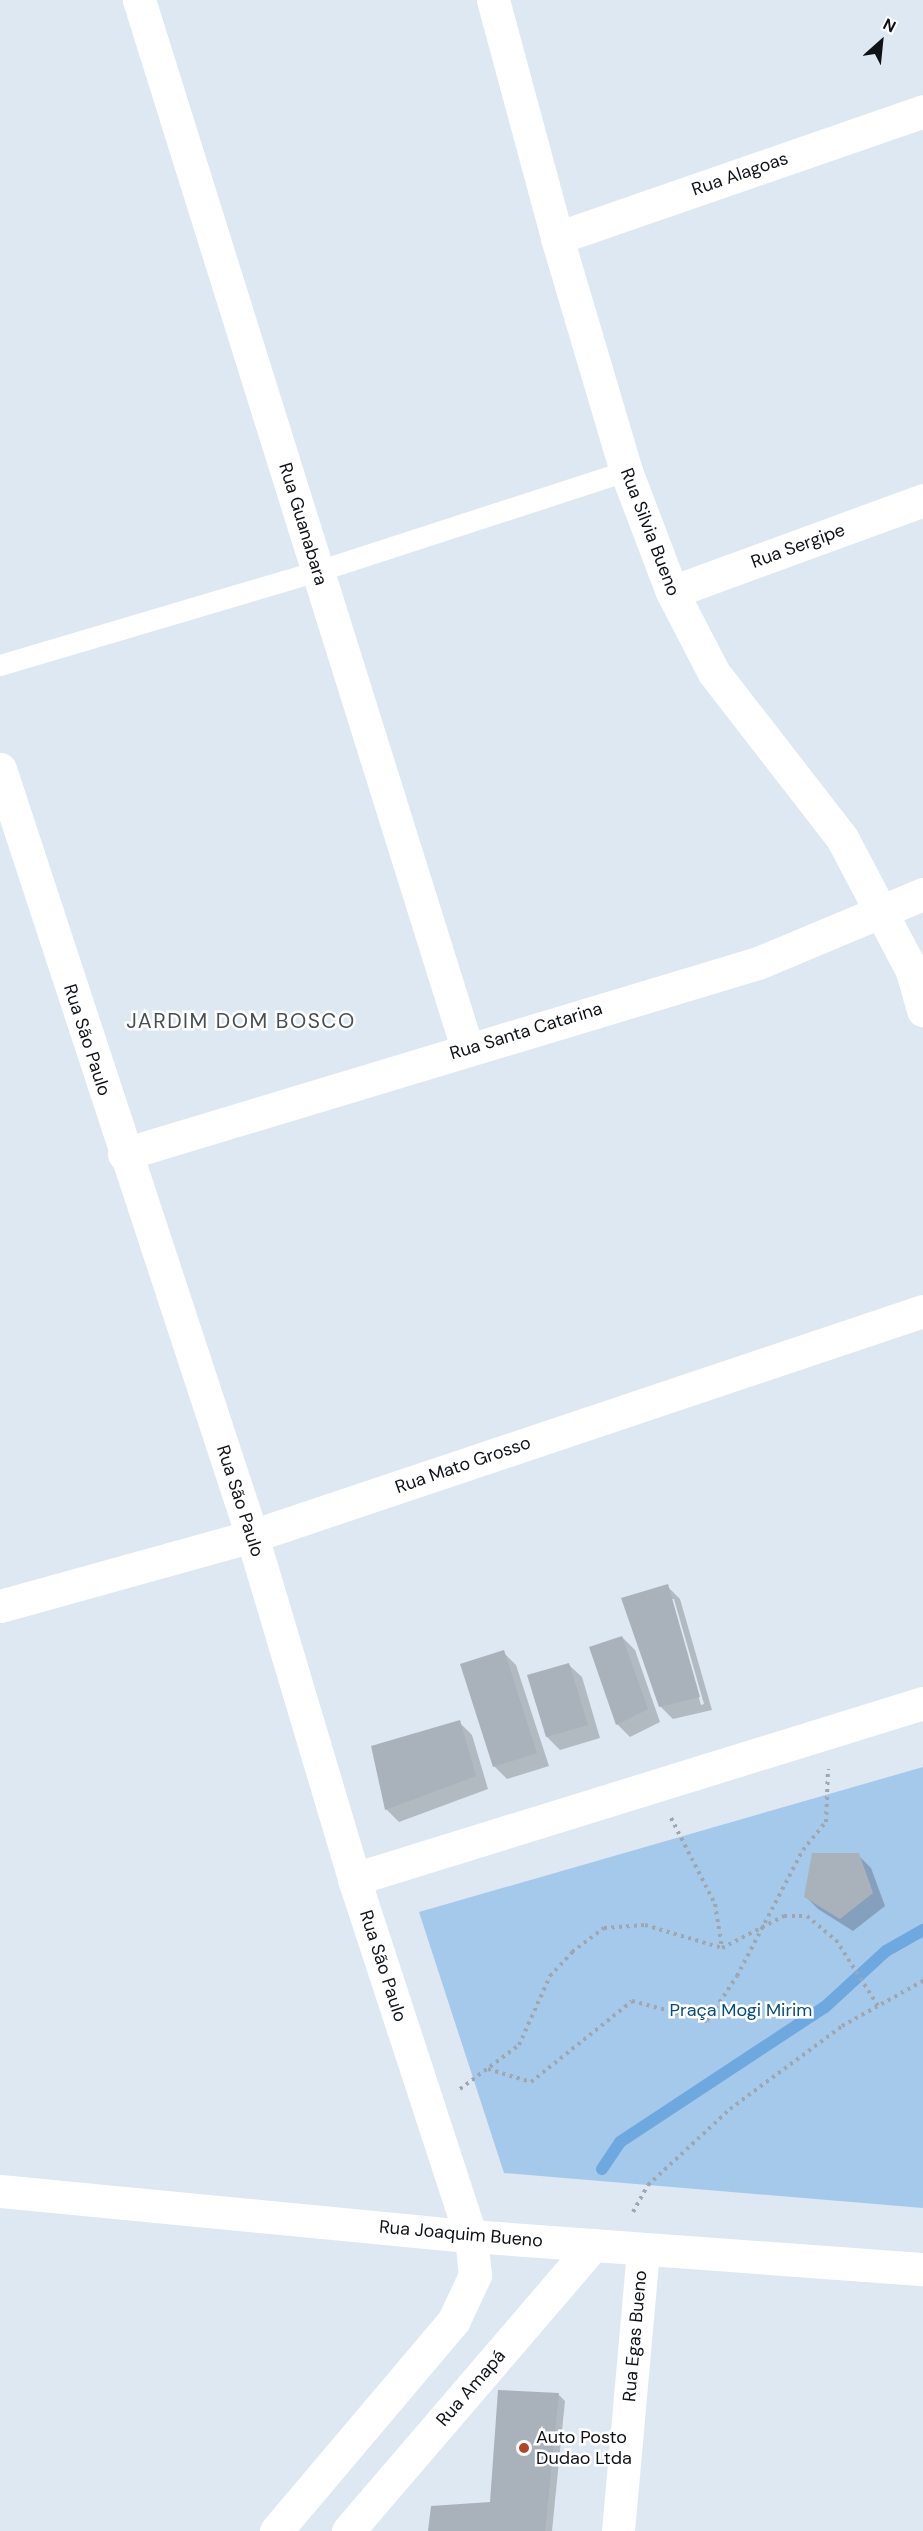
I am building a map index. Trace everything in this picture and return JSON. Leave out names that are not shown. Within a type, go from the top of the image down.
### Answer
[{"type":"street","name":"Rua Guanabara","points":[[139,0],[467,1048]]},
{"type":"street","name":"Rua Silvia Bueno","points":[[493,0],[556,238],[626,471],[672,592],[714,673],[842,838],[912,970],[923,1010]]},
{"type":"street","name":"Rua Alagoas","points":[[556,238],[923,111]]},
{"type":"street","name":"Rua Sergipe","points":[[672,592],[923,500]]},
{"type":"street","name":"Rua São Paulo","points":[[0,770],[124,1154],[252,1536],[354,1879],[471,2236]]},
{"type":"street","name":"Rua Santa Catarina","points":[[124,1154],[467,1048],[758,963],[923,894]]},
{"type":"street","name":"Rua Mato Grosso","points":[[0,1606],[252,1536],[923,1311]]},
{"type":"street","points":[[354,1879],[923,1703]]},
{"type":"street","name":"Rua Joaquim Bueno","points":[[0,2191],[471,2236],[923,2269]]},
{"type":"street","points":[[276,2531],[454,2320],[475,2275],[471,2236]]},
{"type":"street","name":"Rua Amapá","points":[[348,2531],[617,2247]]},
{"type":"street","name":"Rua Egas Bueno","points":[[617,2247],[618,2531]]},
{"type":"lane","points":[[0,665],[318,571],[626,471]]},
{"type":"path","points":[[488,2069],[531,2082],[632,2001],[706,2021],[737,1976],[803,1850],[826,1822],[830,1732]]},
{"type":"path","points":[[652,1787],[683,1837],[715,1904],[722,1948]]},
{"type":"path","points":[[430,2111],[519,2044],[550,1976],[572,1952],[604,1928],[645,1925],[722,1948],[784,1916],[807,1916],[836,1940],[878,2006]]},
{"type":"path","points":[[617,2247],[648,2185],[730,2109],[842,2026],[923,1981]]},
{"type":"green space","name":"Praça Mogi Mirim","points":[[923,1767],[923,2208],[504,2173],[419,1912]]},
{"type":"building","points":[[668,1584],[700,1697],[659,1707],[621,1598]]},
{"type":"building","points":[[622,1636],[648,1709],[616,1725],[589,1647]]},
{"type":"building","points":[[504,1650],[537,1753],[493,1767],[460,1664]]},
{"type":"building","points":[[569,1663],[588,1725],[546,1737],[527,1675]]},
{"type":"building","points":[[460,1720],[476,1776],[385,1810],[371,1746]]},
{"type":"building","points":[[812,1853],[859,1853],[873,1893],[840,1919],[804,1897]]},
{"type":"building","name":"Auto Posto Dudao Ltda","points":[[498,2390],[559,2393],[545,2531],[428,2531],[431,2506],[490,2502]]},
{"type":"waterway","points":[[602,2169],[620,2142],[825,2007],[886,1951],[923,1930]]},
{"type":"place","name":"Auto Posto Dudao Ltda","points":[[524,2448]]},
{"type":"district","name":"JARDIM DOM BOSCO","points":[[241,1021]]}]
